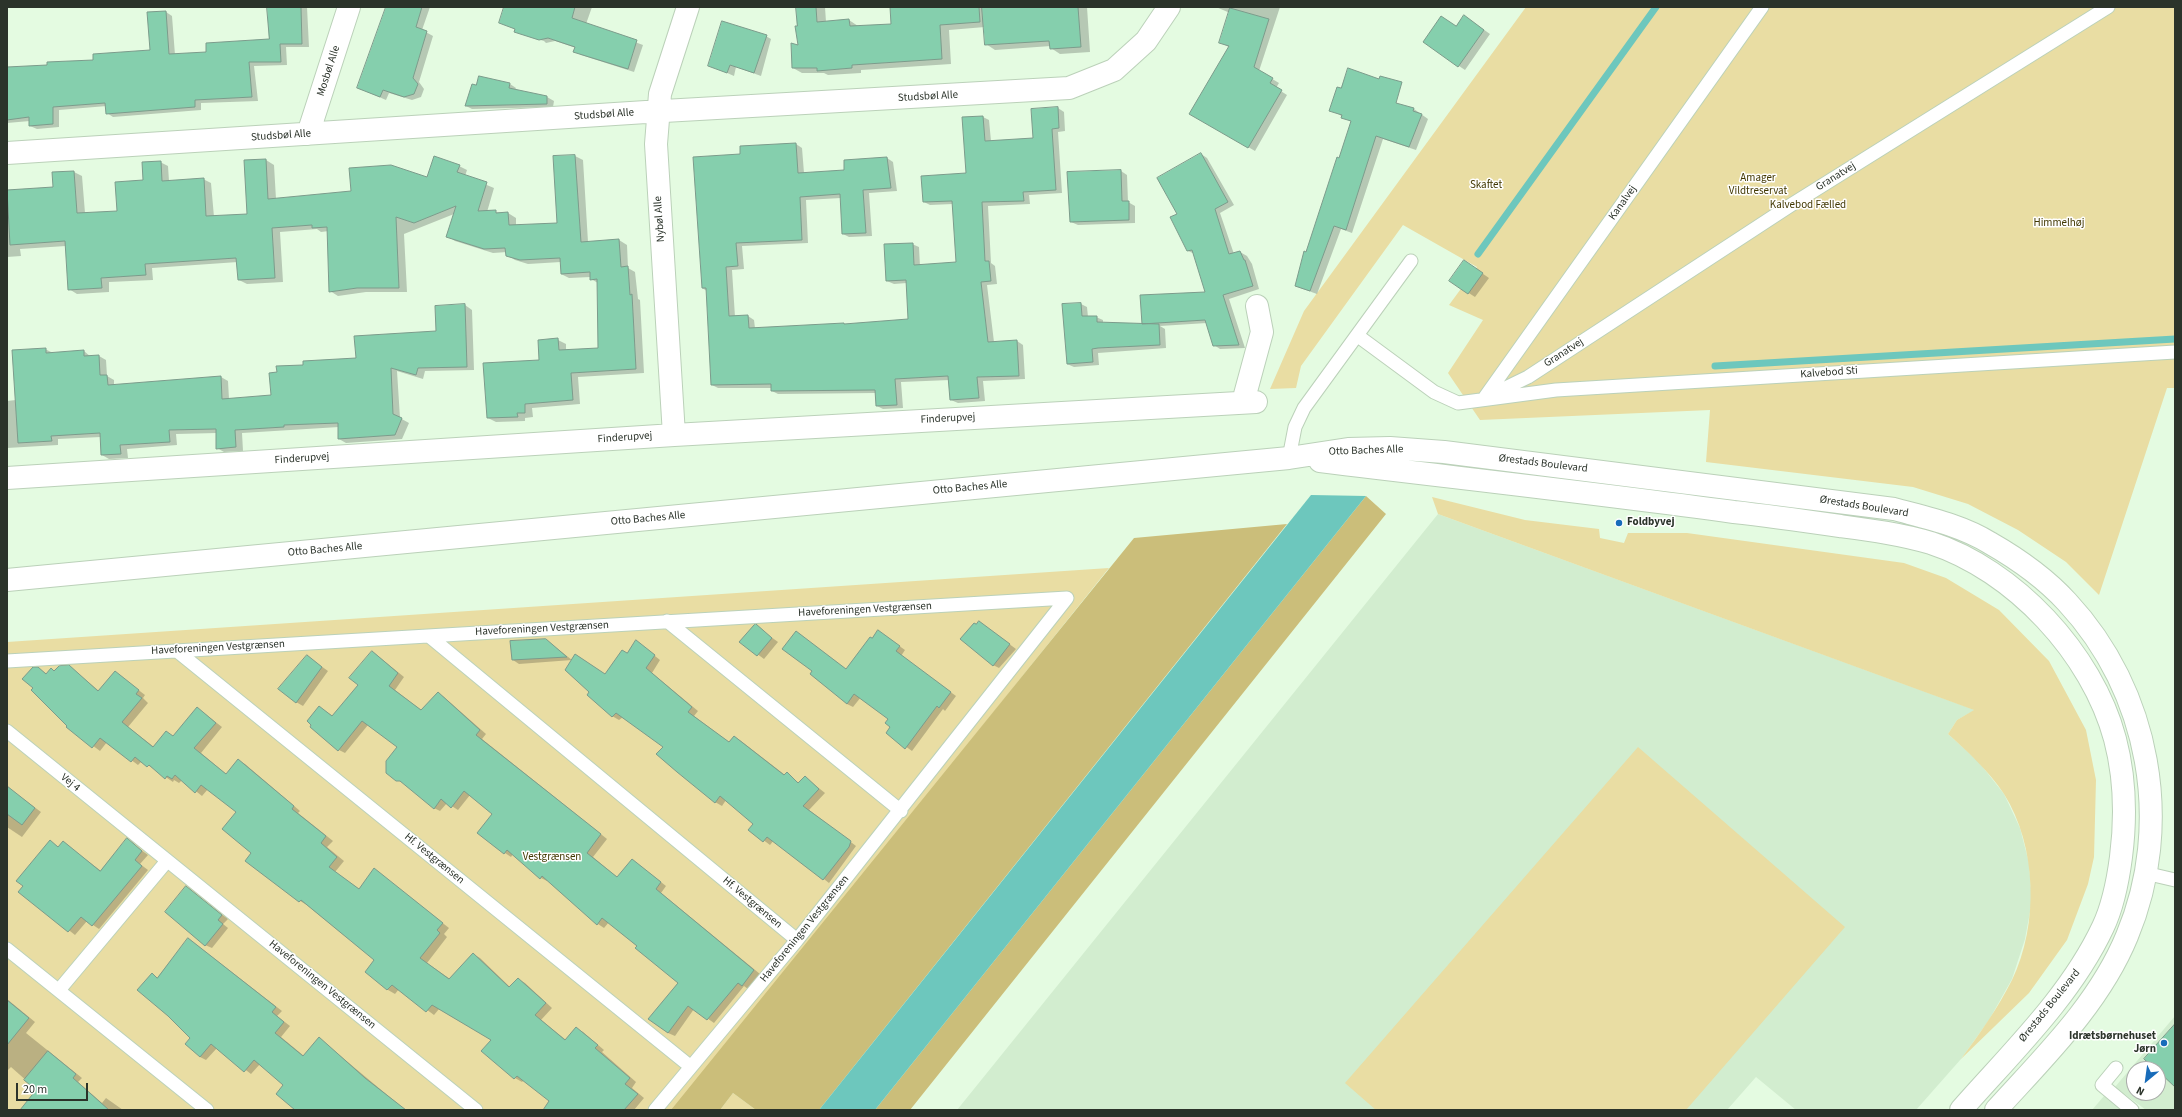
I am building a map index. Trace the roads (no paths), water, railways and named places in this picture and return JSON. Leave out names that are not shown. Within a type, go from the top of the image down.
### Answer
[{"type":"street","name":"Mosbøl Alle","points":[[308,134],[349,7]]},
{"type":"street","name":"Nybøl Alle","points":[[674,435],[656,144],[660,94],[688,7]]},
{"type":"street","name":"Studsbøl Alle","points":[[7,153],[1069,88],[1114,70],[1146,41],[1169,7]]},
{"type":"street","name":"Finderupvej","points":[[7,478],[674,435],[1249,402],[1262,332],[1257,306]]},
{"type":"street","name":"Otto Baches Alle","points":[[7,580],[1289,458],[1348,450],[1390,448],[1444,452]]},
{"type":"street","name":"Ørestads Boulevard","points":[[1444,452],[1894,509],[1942,522],[1988,542],[2030,568],[2067,602],[2098,641],[2123,684],[2140,730],[2150,779],[2151,833],[2144,886],[2127,937],[2102,984],[2069,1029],[1996,1110]]},
{"type":"street","name":"Otto Baches Alle","points":[[1289,458],[1430,474]]},
{"type":"street","name":"Ørestads Boulevard","points":[[1430,474],[1889,532],[1932,544],[1976,563],[2014,588],[2049,622],[2077,659],[2098,696],[2114,737],[2122,781],[2124,829],[2118,877],[2104,925],[2081,968],[2051,1008],[1961,1110]]},
{"type":"lane","name":"Kanalvej","points":[[1484,399],[1762,7]]},
{"type":"lane","name":"Granatvej","points":[[1484,399],[1528,377],[1791,205],[2108,7]]},
{"type":"lane","points":[[1289,458],[1295,427],[1304,408],[1358,336],[1411,261]]},
{"type":"lane","name":"Kalvebod Sti","points":[[1358,336],[1434,392],[1458,403],[1556,390],[2175,352]]},
{"type":"lane","name":"Haveforeningen Vestgrænsen","points":[[7,661],[1067,598],[901,811],[797,940],[655,1110]]},
{"type":"lane","points":[[667,622],[901,811]]},
{"type":"lane","name":"Hf. Vestgrænsen","points":[[429,636],[797,940]]},
{"type":"lane","name":"Hf. Vestgrænsen","points":[[177,651],[691,1067]]},
{"type":"lane","name":"Vej 4","points":[[7,731],[134,834]]},
{"type":"lane","name":"Haveforeningen Vestgrænsen","points":[[134,834],[476,1110]]},
{"type":"lane","points":[[59,990],[167,861]]},
{"type":"lane","points":[[2145,873],[2175,880]]},
{"type":"lane","points":[[7,949],[207,1110]]},
{"type":"lane","points":[[2116,1068],[2102,1085],[2132,1110]]},
{"type":"water","points":[[1311,495],[1366,496],[875,1110],[819,1110]]},
{"type":"waterway","points":[[1478,254],[1656,7]]},
{"type":"waterway","points":[[1715,366],[2175,339]]},
{"type":"place","name":"Foldbyvej","points":[[1619,523]]},
{"type":"place","name":"Idrætsbørnehuset Jørn","points":[[2164,1043]]},
{"type":"park label","name":"Amager Vildtreservat","points":[[1758,185]]},
{"type":"park label","name":"Skaftet","points":[[1486,186]]},
{"type":"park label","name":"Kalvebod Fælled","points":[[1808,206]]},
{"type":"park label","name":"Himmelhøj","points":[[2059,224]]},
{"type":"park label","name":"Vestgrænsen","points":[[552,858]]}]
